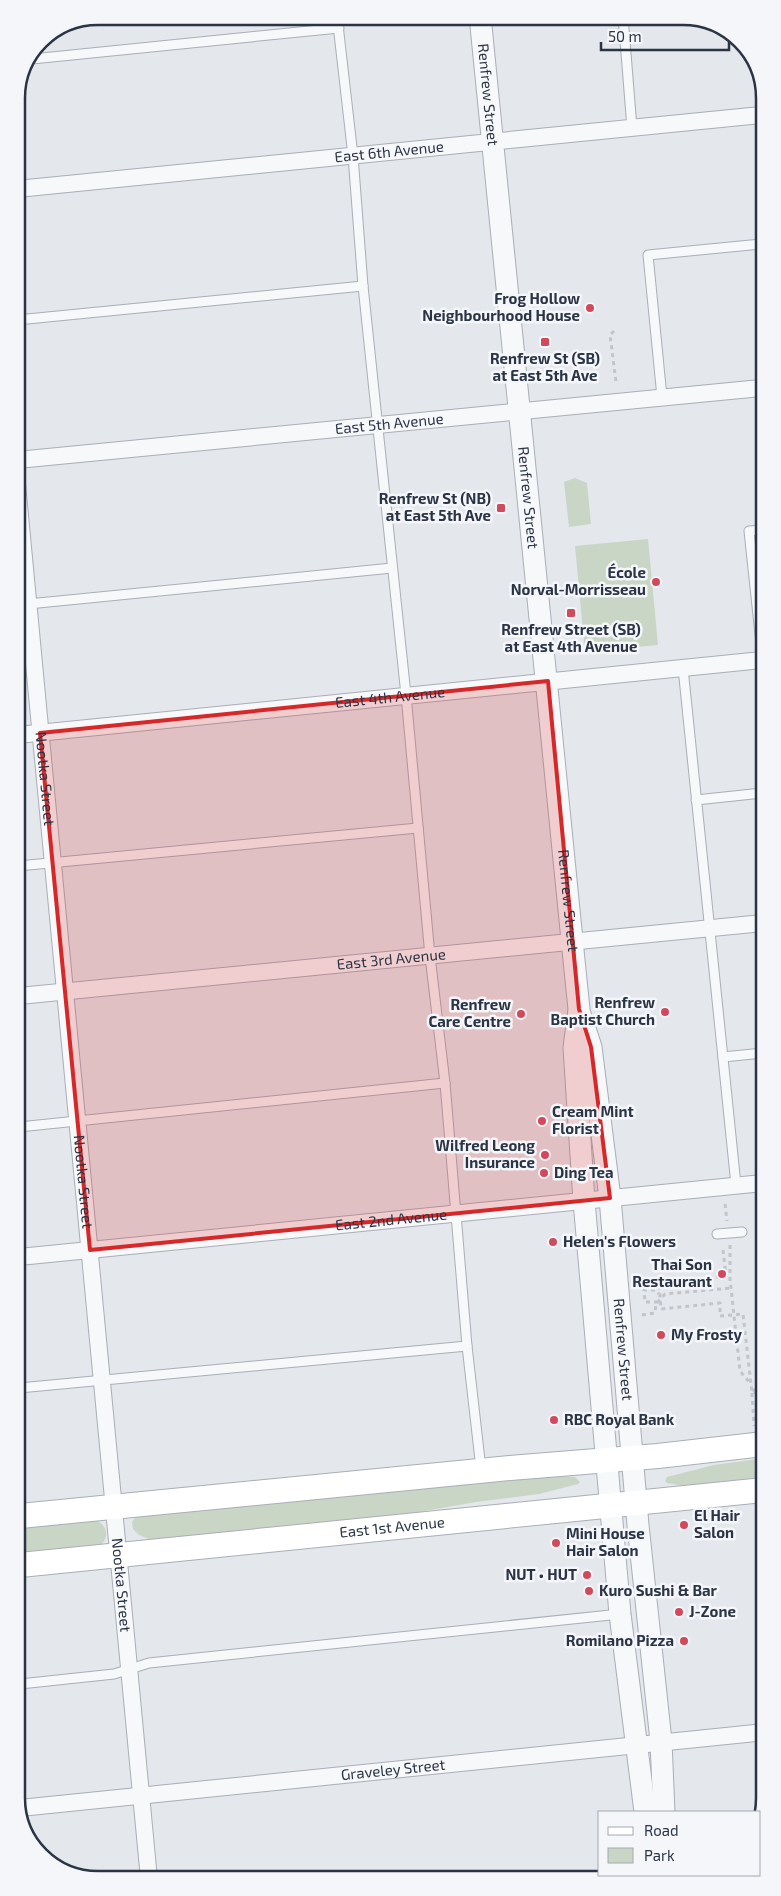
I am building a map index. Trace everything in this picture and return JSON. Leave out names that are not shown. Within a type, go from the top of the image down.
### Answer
[{"type":"main road","points":[[25,1516],[634,1458],[756,1437]]},
{"type":"main road","name":"East 1st Avenue","points":[[25,1564],[756,1491]]},
{"type":"street","name":"Renfrew Street","points":[[481,25],[573,942],[579,1009],[574,1048],[584,1200],[620,1614],[645,1811]]},
{"type":"street","name":"East 6th Avenue","points":[[25,188],[756,116]]},
{"type":"street","name":"East 5th Avenue","points":[[25,459],[756,388]]},
{"type":"street","name":"Nootka Street","points":[[25,619],[40,733],[67,991],[148,1871]]},
{"type":"street","name":"East 4th Avenue","points":[[25,734],[756,661]]},
{"type":"street","name":"East 3rd Avenue","points":[[25,995],[756,924]]},
{"type":"street","name":"Renfrew Street","points":[[579,1009],[592,1047],[610,1198],[661,1742],[664,1811]]},
{"type":"street","name":"East 2nd Avenue","points":[[25,1256],[756,1183]]},
{"type":"street","name":"Graveley Street","points":[[26,1807],[756,1733]]},
{"type":"lane","points":[[338,25],[353,156],[363,286],[406,695],[430,956],[446,1083],[467,1346],[481,1471]]},
{"type":"lane","points":[[624,25],[632,128]]},
{"type":"lane","points":[[36,59],[339,28]]},
{"type":"lane","points":[[662,397],[648,255],[756,244]]},
{"type":"lane","points":[[25,319],[363,286]]},
{"type":"lane","points":[[756,530],[749,531],[756,597]]},
{"type":"lane","points":[[25,604],[392,568]]},
{"type":"lane","points":[[683,668],[736,1185]]},
{"type":"lane","points":[[696,800],[756,794]]},
{"type":"lane","points":[[25,865],[418,828]]},
{"type":"lane","points":[[723,1057],[756,1054]]},
{"type":"lane","points":[[25,1126],[446,1083]]},
{"type":"lane","points":[[717,1234],[742,1232]]},
{"type":"lane","points":[[25,1388],[467,1346]]},
{"type":"lane","points":[[25,1683],[114,1674],[149,1663],[620,1614]]},
{"type":"path","points":[[614,331],[610,335],[616,382]]},
{"type":"path","points":[[723,1250],[726,1276],[658,1283],[661,1309],[720,1303],[720,1316],[743,1314],[752,1393],[756,1392]]},
{"type":"path","points":[[730,1278],[736,1275]]},
{"type":"path","points":[[639,1284],[648,1283],[649,1288],[656,1291],[660,1297]]},
{"type":"path","points":[[660,1297],[655,1290],[644,1290],[645,1302],[660,1297],[731,1288],[740,1371],[751,1383],[756,1416]]},
{"type":"path","points":[[656,1291],[645,1292],[646,1301],[678,1294]]},
{"type":"path","points":[[642,1315],[655,1313],[660,1297]]},
{"type":"path","points":[[752,1390],[756,1390]]},
{"type":"highlighted area","points":[[548,681],[579,1009],[591,1047],[610,1198],[90,1250],[40,733]]},
{"type":"green space","points":[[575,478],[587,483],[591,524],[569,527],[564,482]]},
{"type":"green space","points":[[648,539],[658,645],[585,652],[575,546]]},
{"type":"green space","points":[[756,1459],[756,1482],[689,1487],[665,1481],[667,1477],[714,1465]]},
{"type":"green space","points":[[539,1475],[575,1477],[580,1482],[539,1494],[476,1502],[402,1515],[154,1541],[139,1535],[133,1529],[132,1522],[137,1515]]},
{"type":"green space","points":[[94,1520],[102,1524],[106,1535],[103,1543],[99,1546],[25,1555],[25,1527]]},
{"type":"place","name":"Frog Hollow Neighbourhood House","points":[[590,308]]},
{"type":"place","name":"Renfrew St (SB) at East 5th Ave","points":[[545,342]]},
{"type":"place","name":"Renfrew St (NB) at East 5th Ave","points":[[501,508]]},
{"type":"place","name":"École Norval-Morrisseau","points":[[656,582]]},
{"type":"place","name":"Renfrew Street (SB) at East 4th Avenue","points":[[571,613]]},
{"type":"place","name":"Renfrew Baptist Church","points":[[665,1012]]},
{"type":"place","name":"Renfrew Care Centre","points":[[521,1014]]},
{"type":"place","name":"Cream Mint Florist","points":[[542,1121]]},
{"type":"place","name":"Wilfred Leong Insurance","points":[[545,1155]]},
{"type":"place","name":"Ding Tea","points":[[544,1173]]},
{"type":"place","name":"Helen's Flowers","points":[[553,1242]]},
{"type":"place","name":"Thai Son Restaurant","points":[[722,1274]]},
{"type":"place","name":"My Frosty","points":[[661,1335]]},
{"type":"place","name":"RBC Royal Bank","points":[[554,1420]]},
{"type":"place","name":"El Hair Salon","points":[[684,1525]]},
{"type":"place","name":"Mini House Hair Salon","points":[[556,1543]]},
{"type":"place","name":"NUT • HUT","points":[[587,1575]]},
{"type":"place","name":"Kuro Sushi & Bar","points":[[589,1591]]},
{"type":"place","name":"J-Zone","points":[[679,1612]]},
{"type":"place","name":"Romilano Pizza","points":[[684,1641]]}]
